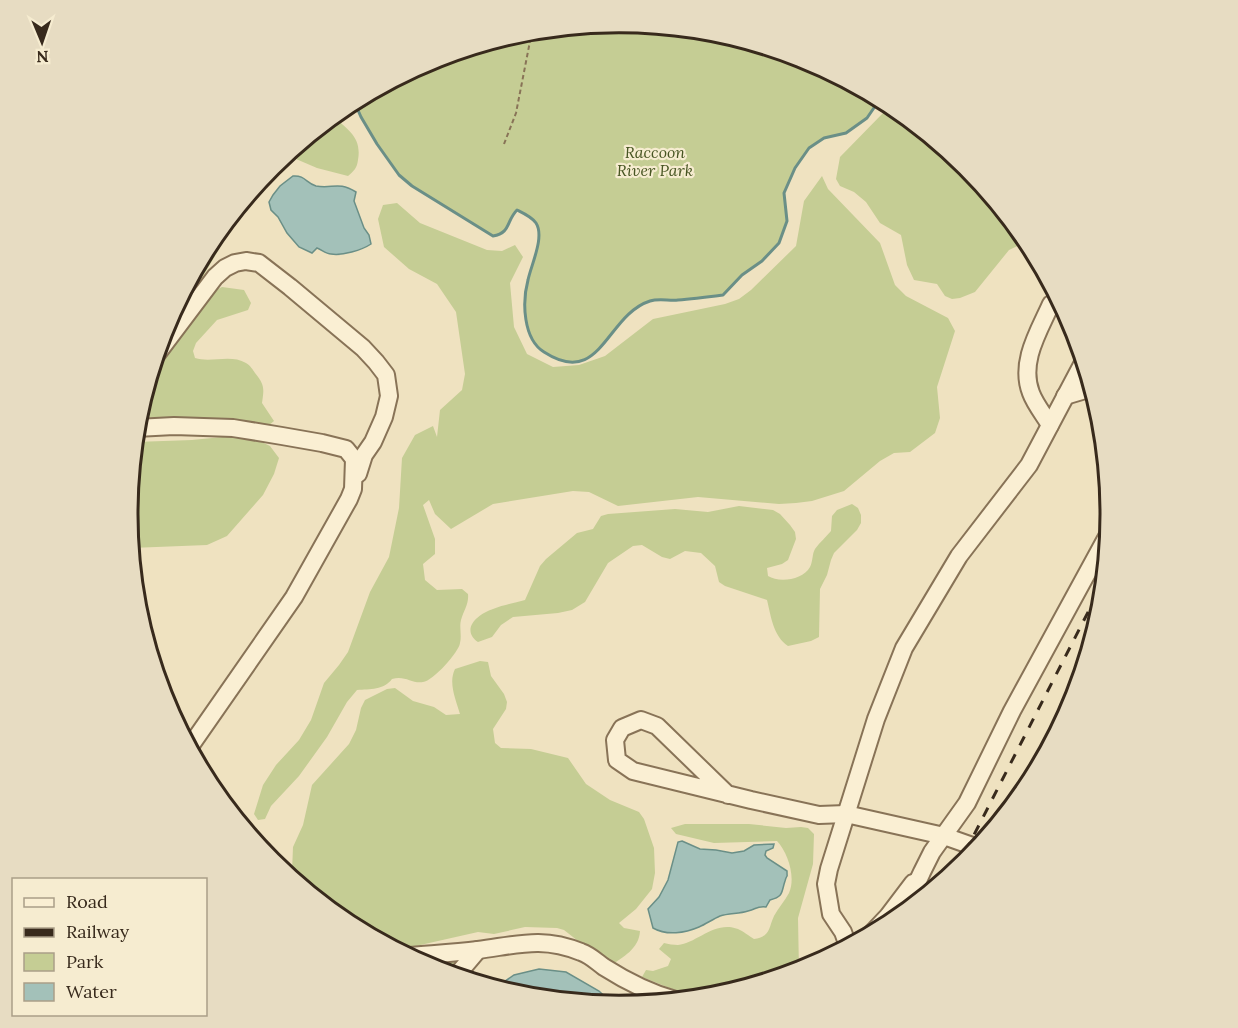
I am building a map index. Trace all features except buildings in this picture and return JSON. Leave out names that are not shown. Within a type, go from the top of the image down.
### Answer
[{"type":"lane","points":[[175,330],[215,277],[225,268],[246,261],[259,263],[290,286],[363,348],[386,375],[389,396],[384,417],[373,442],[364,455],[344,510],[294,597],[195,740]]},
{"type":"lane","points":[[1050,425],[1031,393],[1028,383],[1028,366],[1030,352],[1051,304]]},
{"type":"lane","points":[[845,938],[831,914],[826,884],[829,869],[876,719],[904,648],[959,556],[1029,465],[1078,372]]},
{"type":"lane","points":[[1065,396],[1084,390]]},
{"type":"lane","points":[[146,427],[232,428],[346,449],[354,459],[353,489]]},
{"type":"lane","points":[[913,895],[932,852],[967,803],[1012,711],[1098,553]]},
{"type":"lane","points":[[728,795],[657,726],[641,720],[622,728],[615,740],[617,760],[633,771],[728,795],[819,815],[846,814],[944,836],[968,845]]},
{"type":"lane","points":[[894,909],[922,872]]},
{"type":"lane","points":[[430,956],[474,955],[529,942],[546,942],[584,953],[625,979],[656,993]]},
{"type":"lane","points":[[462,968],[474,955]]},
{"type":"lane","points":[[469,971],[474,955]]},
{"type":"path","points":[[504,144],[516,113],[530,41]]},
{"type":"green space","name":"Raccoon River Park","points":[[619,33],[682,37],[743,49],[803,70],[860,97],[875,107],[867,118],[846,133],[824,138],[809,148],[795,168],[784,193],[787,221],[779,243],[723,295],[650,301],[635,309],[623,320],[591,356],[578,362],[563,361],[544,352],[537,346],[528,329],[525,299],[539,236],[536,223],[517,210],[506,229],[493,236],[412,186],[399,175],[358,110],[379,97],[464,59],[525,42],[556,37]]},
{"type":"green space","points":[[884,112],[912,132],[959,174],[1001,221],[1018,246],[1009,250],[975,292],[960,298],[952,299],[945,296],[937,284],[914,280],[907,265],[901,235],[880,223],[866,202],[854,192],[840,186],[836,179],[840,157]]},
{"type":"green space","points":[[340,122],[353,135],[358,145],[358,163],[348,176],[317,168],[296,159]]},
{"type":"green space","points":[[822,176],[828,189],[880,243],[895,285],[906,296],[948,318],[955,331],[937,387],[940,418],[935,433],[910,452],[894,453],[880,461],[844,491],[812,501],[779,504],[698,497],[618,506],[589,492],[573,491],[493,504],[451,529],[435,514],[429,500],[423,505],[435,539],[435,554],[423,564],[425,580],[437,590],[462,589],[468,594],[460,623],[459,647],[445,666],[433,677],[423,682],[397,678],[381,687],[357,690],[299,776],[271,806],[265,819],[258,820],[254,814],[263,785],[276,765],[299,740],[311,720],[324,683],[348,652],[370,592],[389,557],[399,508],[402,458],[415,435],[433,426],[437,437],[440,410],[462,390],[465,374],[456,312],[437,284],[409,269],[384,247],[378,219],[383,205],[397,203],[420,223],[487,250],[502,251],[515,245],[523,257],[510,283],[514,327],[527,354],[553,367],[579,365],[605,356],[653,319],[739,299],[796,246],[804,201]]},
{"type":"green space","points":[[228,234],[199,283],[193,290]]},
{"type":"green space","points":[[222,287],[244,290],[251,303],[248,310],[217,320],[196,343],[193,351],[195,358],[234,359],[247,364],[262,384],[262,403],[274,421],[268,426],[187,417],[148,417],[168,348],[210,293]]},
{"type":"green space","points":[[232,436],[255,439],[270,446],[279,458],[263,495],[227,536],[207,545],[139,548],[139,483],[143,442]]},
{"type":"green space","points":[[852,504],[858,508],[861,523],[834,553],[831,560],[820,589],[819,637],[811,641],[788,646],[783,642],[771,619],[767,600],[719,582],[715,566],[701,553],[685,551],[670,559],[642,545],[633,546],[608,563],[585,602],[572,610],[513,617],[501,625],[492,637],[478,642],[471,632],[473,622],[487,611],[525,600],[540,566],[546,559],[577,533],[593,529],[601,516],[675,509],[708,512],[739,506],[773,510],[780,514],[795,532],[796,539],[788,560],[767,568],[768,576],[784,580],[797,577],[807,571],[815,549],[831,531],[832,516],[837,510]]},
{"type":"green space","points":[[480,661],[488,662],[491,676],[507,702],[506,709],[493,729],[495,743],[501,748],[531,749],[568,758],[586,784],[610,800],[639,812],[644,819],[654,848],[655,873],[652,889],[636,909],[619,923],[624,928],[640,931],[637,943],[630,952],[610,966],[564,930],[557,928],[525,927],[494,934],[478,932],[411,947],[378,931],[352,914],[326,896],[292,867],[293,847],[303,825],[312,785],[349,744],[365,700],[387,689],[395,688],[413,701],[434,707],[446,715],[460,714],[452,686],[455,669]]},
{"type":"green space","points":[[685,824],[749,824],[808,828],[814,834],[813,864],[798,918],[799,960],[743,979],[682,991],[642,977],[646,970],[653,971],[668,966],[671,959],[659,949],[664,943],[678,945],[722,927],[738,929],[754,939],[763,936],[768,931],[791,887],[790,866],[777,841],[714,843],[676,834],[671,828]]},
{"type":"green space","points":[[453,960],[457,965],[456,966],[442,961]]},
{"type":"water","points":[[293,176],[300,177],[316,186],[340,186],[356,192],[354,201],[371,244],[341,254],[327,253],[317,248],[312,253],[299,247],[271,210],[269,202],[280,186]]},
{"type":"water","points":[[682,841],[700,849],[732,853],[744,851],[754,845],[774,844],[765,855],[787,871],[781,894],[770,900],[766,907],[720,916],[688,931],[670,933],[653,928],[648,909],[659,897],[668,880],[678,842]]},
{"type":"water","points":[[539,969],[566,972],[603,994],[556,991],[505,981],[514,975]]},
{"type":"waterway","points":[[358,110],[377,144],[399,175],[412,186],[493,236],[506,229],[517,210],[536,223],[539,236],[525,299],[528,329],[537,346],[544,352],[563,361],[578,362],[591,356],[623,320],[635,309],[650,301],[723,295],[779,243],[787,221],[784,193],[795,168],[809,148],[824,138],[846,133],[867,118],[875,107]]},
{"type":"railway","points":[[970,842],[1091,606]]}]
